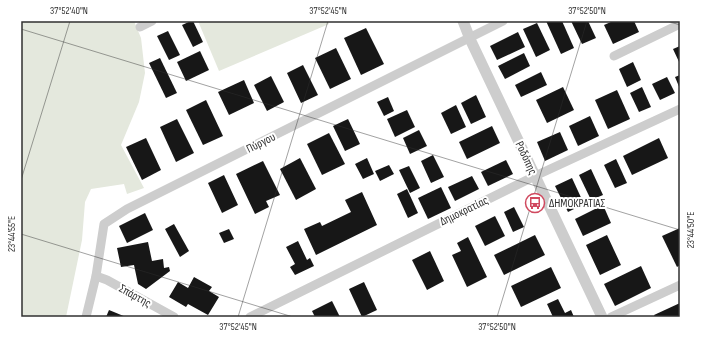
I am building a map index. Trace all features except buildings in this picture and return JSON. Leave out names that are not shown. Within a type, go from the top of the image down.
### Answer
[{"type":"street","points":[[140,28],[152,21]]},
{"type":"street","name":"Ροδόπης","points":[[463,21],[470,39],[602,317]]},
{"type":"street","name":"Πύργου","points":[[86,317],[96,276],[104,224],[127,209],[470,39],[503,21]]},
{"type":"street","points":[[614,56],[680,24]]},
{"type":"street","name":"Δημοκρατίας","points":[[250,317],[535,176],[680,109]]},
{"type":"street","name":"Σπάρτης","points":[[96,276],[107,280],[174,317]]},
{"type":"street","points":[[611,317],[680,285]]},
{"type":"shaded area","points":[[21,21],[134,21],[141,38],[145,73],[139,102],[121,145],[144,188],[127,194],[124,184],[91,189],[85,202],[82,240],[66,317],[21,317]]},
{"type":"shaded area","points":[[198,21],[328,21],[329,24],[219,71]]},
{"type":"place","name":"ΔΗΜΟΚΡΑΤΙΑΣ","points":[[535,203]]}]
